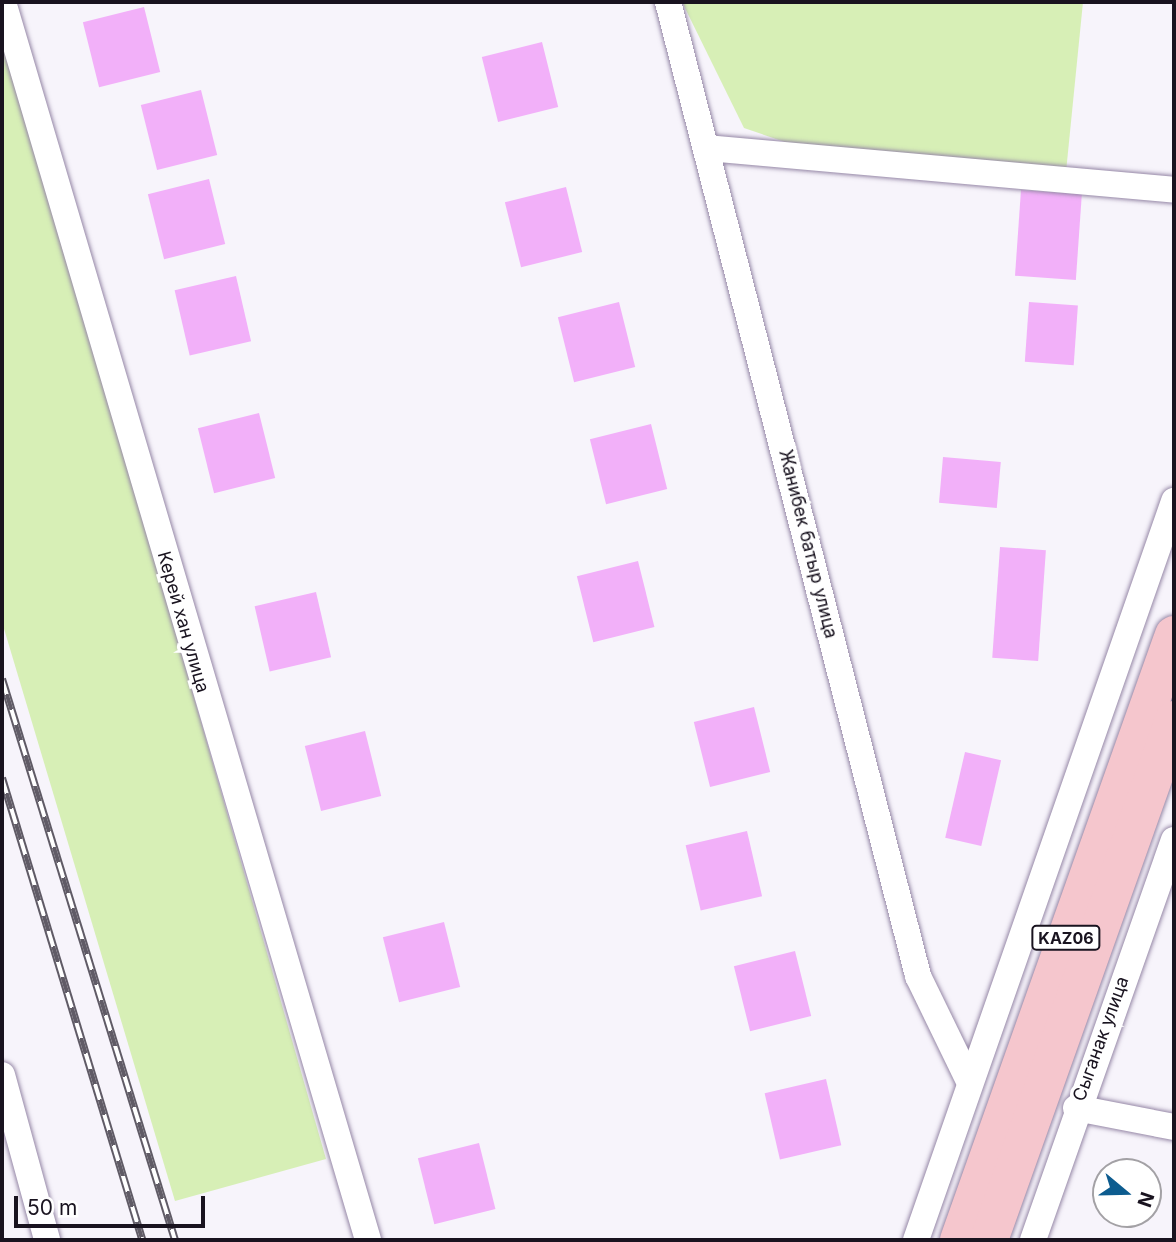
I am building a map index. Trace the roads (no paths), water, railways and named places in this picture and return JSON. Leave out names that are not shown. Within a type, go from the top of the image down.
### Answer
[{"type":"highway","name":"KАZ06","points":[[958,1240],[1174,635]]},
{"type":"highway","name":"KАZ06","points":[[989,1240],[1174,720]]},
{"type":"street","name":"Керей хан улица","points":[[4,2],[368,1240]]},
{"type":"street","name":"Жанибек батыр улица","points":[[668,2],[918,976],[968,1079]]},
{"type":"street","points":[[707,148],[1174,190]]},
{"type":"street","points":[[916,1240],[968,1079],[1174,501]]},
{"type":"street","name":"Сыганак улица","points":[[1033,1240],[1076,1108],[1168,873],[1174,840]]},
{"type":"street","points":[[2,1075],[47,1240]]},
{"type":"street","points":[[1076,1108],[1174,1127]]},
{"type":"railway","points":[[2,679],[175,1240]]},
{"type":"railway","points":[[2,778],[142,1240]]}]
